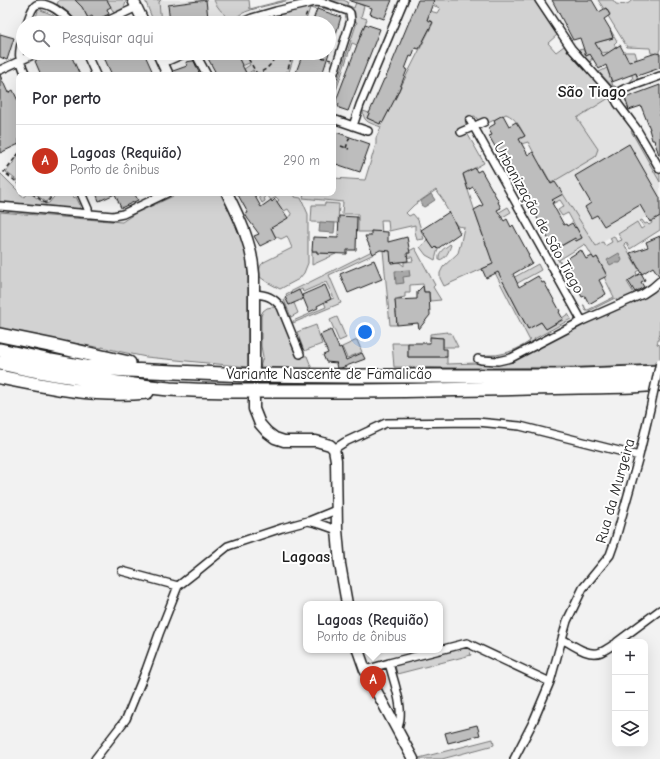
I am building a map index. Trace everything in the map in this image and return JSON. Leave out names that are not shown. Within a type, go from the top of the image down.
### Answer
[{"type":"highway","points":[[0,334],[161,372]]},
{"type":"highway","name":"Variante Nascente de Famalicão","points":[[0,350],[85,367],[161,372],[248,375],[555,376],[660,372]]},
{"type":"highway","name":"Variante Nascente de Famalicão","points":[[0,363],[128,385],[169,389],[259,391],[449,390],[632,386],[660,384]]},
{"type":"highway","points":[[0,377],[74,391],[106,394],[131,394],[169,389]]},
{"type":"main road","points":[[135,4],[141,16]]},
{"type":"main road","points":[[162,60],[167,72]]},
{"type":"main road","points":[[228,196],[252,253],[254,274],[254,367]]},
{"type":"main road","points":[[254,400],[254,409],[260,424],[275,438],[284,441],[316,441],[332,447],[336,460],[336,510],[340,564],[346,601]]},
{"type":"main road","points":[[359,653],[365,670],[413,759]]},
{"type":"street","points":[[353,126],[360,105],[404,0]]},
{"type":"street","points":[[539,0],[571,48],[613,95],[636,128],[660,169]]},
{"type":"street","points":[[259,16],[315,2],[326,3],[348,11],[351,16],[350,24],[334,72]]},
{"type":"street","points":[[30,16],[33,7],[36,4],[41,4],[56,9],[65,16]]},
{"type":"street","points":[[114,16],[135,4]]},
{"type":"street","points":[[89,60],[95,72]]},
{"type":"street","points":[[163,63],[170,60]]},
{"type":"street","points":[[199,60],[205,72]]},
{"type":"street","points":[[0,70],[20,61],[25,72]]},
{"type":"street","points":[[613,95],[624,89],[660,76]]},
{"type":"street","points":[[336,120],[368,131]]},
{"type":"street","name":"Urbanização de São Tiago","points":[[470,120],[582,321]]},
{"type":"street","points":[[461,132],[484,122]]},
{"type":"street","points":[[82,196],[89,214]]},
{"type":"street","points":[[0,206],[107,216],[119,215],[152,196]]},
{"type":"street","points":[[478,359],[498,361],[511,358],[582,321],[643,294],[660,281]]},
{"type":"street","points":[[254,294],[272,298],[281,307],[300,354]]},
{"type":"street","name":"Rua da Murgeira","points":[[514,759],[533,722],[550,682],[567,621],[583,588],[610,555],[639,456],[660,362]]},
{"type":"street","points":[[332,447],[386,423],[478,422],[520,426],[639,456]]},
{"type":"street","points":[[95,759],[126,719],[178,586],[228,546],[308,521],[336,510]]},
{"type":"street","points":[[308,521],[337,530]]},
{"type":"street","points":[[122,571],[178,586]]},
{"type":"street","points":[[621,639],[660,610]]},
{"type":"street","points":[[562,639],[584,652],[594,654],[602,652],[612,646]]},
{"type":"street","points":[[443,649],[467,643],[550,682]]},
{"type":"street","points":[[365,670],[428,653]]},
{"type":"street","points":[[389,663],[398,696],[401,714],[400,724],[397,730]]},
{"type":"path","points":[[305,16],[310,3]]},
{"type":"path","points":[[249,60],[255,72]]},
{"type":"path","points":[[262,72],[266,70],[273,60]]},
{"type":"path","points":[[287,72],[291,60]]},
{"type":"path","points":[[328,60],[337,63]]},
{"type":"path","points":[[346,148],[350,136]]},
{"type":"path","points":[[341,146],[349,148]]},
{"type":"path","points":[[16,157],[4,172],[16,182]]},
{"type":"path","points":[[36,196],[47,203],[52,196]]},
{"type":"shaded area","points":[[59,0],[75,0],[83,8],[87,16],[69,16],[70,14],[57,4]]},
{"type":"shaded area","points":[[107,0],[126,0],[126,3],[121,10],[114,13]]},
{"type":"shaded area","points":[[145,0],[249,0],[241,12],[236,16],[151,16]]},
{"type":"shaded area","points":[[145,0],[161,0],[159,2],[160,16],[151,16]]},
{"type":"shaded area","points":[[214,0],[249,0],[250,9],[289,0],[258,8],[238,16],[225,16]]},
{"type":"shaded area","points":[[324,0],[343,0],[348,2],[347,5],[354,8],[356,2],[360,3],[359,4],[364,6],[361,17],[367,19],[357,45],[352,43],[336,91],[336,86],[357,22],[354,21],[354,11]]},
{"type":"shaded area","points":[[433,0],[534,0],[557,35],[548,43],[556,52],[564,46],[597,82],[609,98],[577,118],[598,149],[595,157],[551,183],[541,165],[533,169],[529,162],[536,157],[528,142],[521,144],[517,136],[519,135],[521,138],[525,136],[517,123],[506,114],[488,123],[485,119],[479,120],[475,116],[465,118],[466,126],[459,130],[461,136],[467,133],[484,163],[463,175],[479,224],[508,207],[511,212],[481,230],[488,250],[496,255],[491,258],[498,273],[510,266],[511,274],[502,279],[504,283],[538,264],[541,270],[507,289],[510,294],[520,288],[517,298],[513,300],[528,329],[541,322],[546,329],[563,320],[562,318],[568,314],[571,319],[534,339],[536,343],[503,358],[482,356],[499,355],[509,352],[530,341],[491,265],[444,286],[440,278],[440,273],[443,267],[458,253],[464,227],[457,226],[444,204],[445,203],[436,190],[414,205],[406,213],[409,216],[413,214],[418,220],[424,239],[417,240],[415,225],[389,231],[388,220],[381,220],[382,235],[371,231],[358,232],[358,214],[342,214],[343,202],[303,198],[303,196],[336,196],[336,178],[365,180],[376,144],[376,138],[381,127],[366,120],[363,115],[363,111],[369,113],[367,118],[382,124],[433,23],[427,20],[430,11],[437,13],[440,8],[432,5]]},
{"type":"shaded area","points":[[598,0],[613,0],[616,4],[627,4],[632,0],[660,0],[659,54],[651,53],[650,48],[627,47],[608,16],[610,14],[606,8],[604,9]]},
{"type":"shaded area","points":[[313,5],[335,9],[347,14],[318,7],[317,10],[310,8],[307,16],[276,16]]},
{"type":"shaded area","points":[[42,7],[41,10],[54,16],[36,16],[38,11],[36,10],[37,8]]},
{"type":"shaded area","points":[[610,29],[617,41],[614,44],[618,52],[635,52],[637,59],[632,61],[638,80],[631,82],[633,79],[626,64],[629,63],[627,57],[618,62],[613,61],[608,52],[602,53],[592,60],[592,58],[590,62],[579,50],[583,49],[586,56],[598,51],[595,42],[613,38]]},
{"type":"shaded area","points":[[239,60],[293,60],[289,72],[252,72],[254,71],[253,70],[246,72],[244,69],[250,65],[249,63],[242,66]]},
{"type":"shaded area","points":[[607,68],[613,86],[616,87],[613,87],[599,72]]},
{"type":"shaded area","points":[[609,98],[630,130],[631,131],[634,129],[660,175],[660,209],[589,250],[548,178],[598,149],[577,118]]},
{"type":"shaded area","points":[[634,129],[660,175],[660,182],[631,131]]},
{"type":"shaded area","points":[[16,159],[16,180],[6,172]]},
{"type":"shaded area","points":[[0,173],[16,189],[16,196],[34,196],[45,204],[49,203],[55,196],[72,196],[73,198],[76,197],[80,207],[79,209],[0,202]]},
{"type":"shaded area","points":[[551,183],[558,196],[563,194],[596,246],[603,242],[605,246],[612,242],[610,238],[614,236],[617,242],[622,240],[618,234],[637,222],[641,229],[644,227],[640,221],[642,220],[645,224],[647,223],[649,225],[652,223],[651,221],[660,216],[660,230],[630,249],[626,242],[624,244],[639,270],[636,272],[637,275],[627,282],[635,295],[618,302],[615,298],[589,311],[586,311],[583,305],[586,310],[588,310],[614,297],[604,277],[607,275],[597,257],[594,259],[585,244],[559,260],[562,265],[551,248],[556,246],[558,248],[575,238],[576,241],[582,238],[568,213],[562,216],[558,210],[564,206],[560,200],[552,204],[554,202],[549,195],[530,207],[527,203]]},
{"type":"shaded area","points":[[431,194],[435,200],[424,207],[421,205],[421,201]]},
{"type":"shaded area","points":[[38,196],[51,196],[46,202]]},
{"type":"shaded area","points":[[173,196],[222,196],[238,230],[248,265],[248,367],[146,357],[102,347],[44,338],[0,328],[0,212],[122,222],[134,214]]},
{"type":"shaded area","points":[[258,196],[266,196],[264,197],[265,201],[262,203]]},
{"type":"shaded area","points":[[268,196],[295,196],[301,198],[308,214],[308,263],[304,273],[299,279],[280,289],[260,277],[260,268],[264,262],[292,248],[287,236],[281,239],[275,236],[271,228],[292,215],[288,209],[284,211],[282,209],[269,218],[275,204],[279,200],[276,197],[271,200]]},
{"type":"shaded area","points":[[325,203],[339,204],[338,223],[311,222],[312,205],[325,205]]},
{"type":"shaded area","points":[[320,222],[335,223],[334,233],[319,232]]},
{"type":"shaded area","points":[[427,239],[434,249],[436,247],[437,249],[439,248],[435,260],[426,255],[420,247]]},
{"type":"shaded area","points":[[450,244],[451,245],[447,254],[444,258],[439,260],[440,252]]},
{"type":"shaded area","points":[[415,248],[435,285],[433,287],[441,300],[430,301],[429,292],[424,292],[423,284],[410,285],[410,293],[405,293],[405,297],[395,299],[397,325],[390,325],[383,250],[409,253],[409,251]],"holes":[[[391,257],[412,257],[413,261],[404,262],[404,266],[399,262],[391,263]]]},
{"type":"shaded area","points":[[312,251],[317,251],[317,253],[336,254],[312,265]]},
{"type":"shaded area","points":[[372,251],[374,254],[329,275],[341,303],[293,323],[293,321],[326,307],[324,302],[334,298],[326,282],[303,292],[302,289],[287,296],[286,294]]},
{"type":"shaded area","points":[[619,253],[622,260],[620,263],[610,265],[607,260]]},
{"type":"shaded area","points":[[409,270],[410,276],[403,277],[404,283],[396,284],[395,271]]},
{"type":"shaded area","points":[[660,285],[660,333],[657,344],[660,345],[660,364],[583,367],[394,367],[392,343],[408,343],[408,357],[447,357],[447,364],[508,362]]},
{"type":"shaded area","points":[[286,297],[289,305],[294,303],[298,313],[291,317],[284,300]]},
{"type":"shaded area","points":[[272,307],[277,308],[280,313],[296,355],[307,356],[312,369],[260,367],[263,357],[261,346],[261,316],[263,311]]},
{"type":"shaded area","points":[[337,317],[346,338],[339,341],[330,320]]},
{"type":"shaded area","points":[[316,325],[322,344],[304,351],[297,332]]},
{"type":"shaded area","points":[[451,333],[458,347],[443,347],[443,338],[430,337],[430,334]]},
{"type":"shaded area","points":[[357,340],[362,352],[347,358],[342,347]]},
{"type":"shaded area","points":[[468,646],[471,655],[397,674],[395,665]]},
{"type":"shaded area","points":[[493,739],[494,745],[442,759],[419,758]]},
{"type":"building","points":[[75,0],[107,0],[111,7],[107,9],[109,14],[105,16],[87,16],[82,7]]},
{"type":"building","points":[[206,0],[208,16],[169,16],[168,5]]},
{"type":"building","points":[[350,0],[392,0],[384,19],[370,14],[372,8]]},
{"type":"building","points":[[418,0],[434,0],[427,20],[433,22],[419,49],[415,48],[412,57],[410,56],[405,69],[407,70],[397,95],[383,122],[381,121],[380,124],[367,118]]},
{"type":"building","points":[[552,0],[592,0],[599,12],[606,8],[610,15],[604,19],[613,38],[595,43],[603,56],[620,45],[629,62],[656,53],[660,54],[660,68],[637,76],[636,73],[612,82],[606,65],[599,69],[590,54],[586,56],[580,38],[573,40]]},
{"type":"building","points":[[317,9],[341,17],[336,34],[336,16],[314,16]]},
{"type":"building","points":[[365,24],[380,29],[348,111],[339,108],[339,104],[336,103]]},
{"type":"building","points":[[0,34],[14,38],[7,60],[0,57]]},
{"type":"building","points":[[73,60],[79,72],[40,72],[35,61]]},
{"type":"building","points":[[105,60],[147,60],[153,72],[111,72]]},
{"type":"building","points":[[209,60],[240,60],[246,72],[215,72]]},
{"type":"building","points":[[300,60],[327,60],[323,72],[296,72]]},
{"type":"building","points":[[194,61],[199,72],[173,72],[187,66],[186,62]]},
{"type":"building","points":[[0,75],[8,93],[13,90],[16,96],[16,145],[0,153]]},
{"type":"building","points":[[660,85],[659,155],[654,140],[652,140],[650,129],[641,106],[629,110],[625,98]]},
{"type":"building","points":[[503,115],[509,126],[516,122],[525,136],[519,139],[528,155],[533,152],[551,184],[555,182],[563,194],[552,200],[554,202],[552,203],[564,225],[566,224],[567,226],[572,223],[582,238],[576,241],[575,238],[557,248],[553,240],[550,242],[535,214],[538,212],[527,192],[524,194],[511,170],[509,171],[489,136],[492,135],[488,128],[495,124],[494,120]]},
{"type":"building","points":[[336,132],[370,144],[360,172],[336,164]]},
{"type":"building","points":[[629,144],[660,198],[660,216],[650,222],[640,205],[604,226],[597,215],[591,218],[585,207],[591,203],[575,176]]},
{"type":"building","points":[[475,168],[477,172],[481,170],[499,202],[501,208],[497,210],[504,221],[507,219],[511,227],[513,225],[532,263],[513,274],[519,287],[538,276],[542,283],[544,282],[560,311],[559,312],[563,319],[546,329],[541,322],[528,329],[498,272],[486,278],[482,269],[493,264],[474,210],[483,205],[473,187],[468,190],[463,174]]},
{"type":"building","points":[[97,196],[110,196],[99,201]]},
{"type":"building","points":[[116,196],[136,196],[138,200],[121,208]]},
{"type":"building","points":[[239,196],[255,196],[261,207],[275,199],[288,218],[271,228],[276,238],[260,246],[254,236],[259,234],[245,214],[248,213]]},
{"type":"building","points":[[449,212],[460,233],[437,249],[436,247],[434,249],[421,230]]},
{"type":"building","points":[[339,216],[357,217],[356,250],[347,250],[347,254],[317,253],[317,251],[312,251],[313,237],[338,238]]},
{"type":"building","points":[[371,231],[388,232],[388,242],[407,237],[410,253],[407,253],[408,261],[391,263],[390,251],[380,250],[373,254],[365,236],[371,236]]},
{"type":"building","points":[[660,236],[660,276],[653,267],[642,274],[630,253],[648,247],[646,242]]},
{"type":"building","points":[[581,250],[586,259],[592,256],[594,259],[597,257],[607,276],[599,280],[606,294],[589,304],[585,296],[582,297],[567,270],[570,268],[565,260]]},
{"type":"building","points":[[374,260],[382,279],[348,293],[340,274]]},
{"type":"building","points":[[641,273],[645,280],[641,282],[644,287],[635,292],[628,281]]},
{"type":"building","points":[[325,285],[331,299],[309,312],[302,295]]},
{"type":"building","points":[[423,286],[424,292],[429,292],[430,315],[419,329],[418,323],[397,325],[395,300],[417,299],[417,292]]},
{"type":"building","points":[[299,290],[303,299],[289,305],[285,297]]},
{"type":"building","points":[[331,330],[339,348],[341,347],[346,360],[362,353],[365,359],[341,368],[337,368],[337,363],[326,362],[323,355],[328,353],[320,335]]},
{"type":"building","points":[[430,337],[443,338],[443,349],[447,349],[447,357],[408,357],[408,343],[430,343]]},
{"type":"building","points":[[477,725],[480,735],[448,743],[445,733]]},
{"type":"place","name":"Lagoas (Requião)","points":[[373,699]]},
{"type":"district","name":"São Tiago","points":[[592,92]]},
{"type":"district","name":"Lagoas","points":[[306,557]]}]
